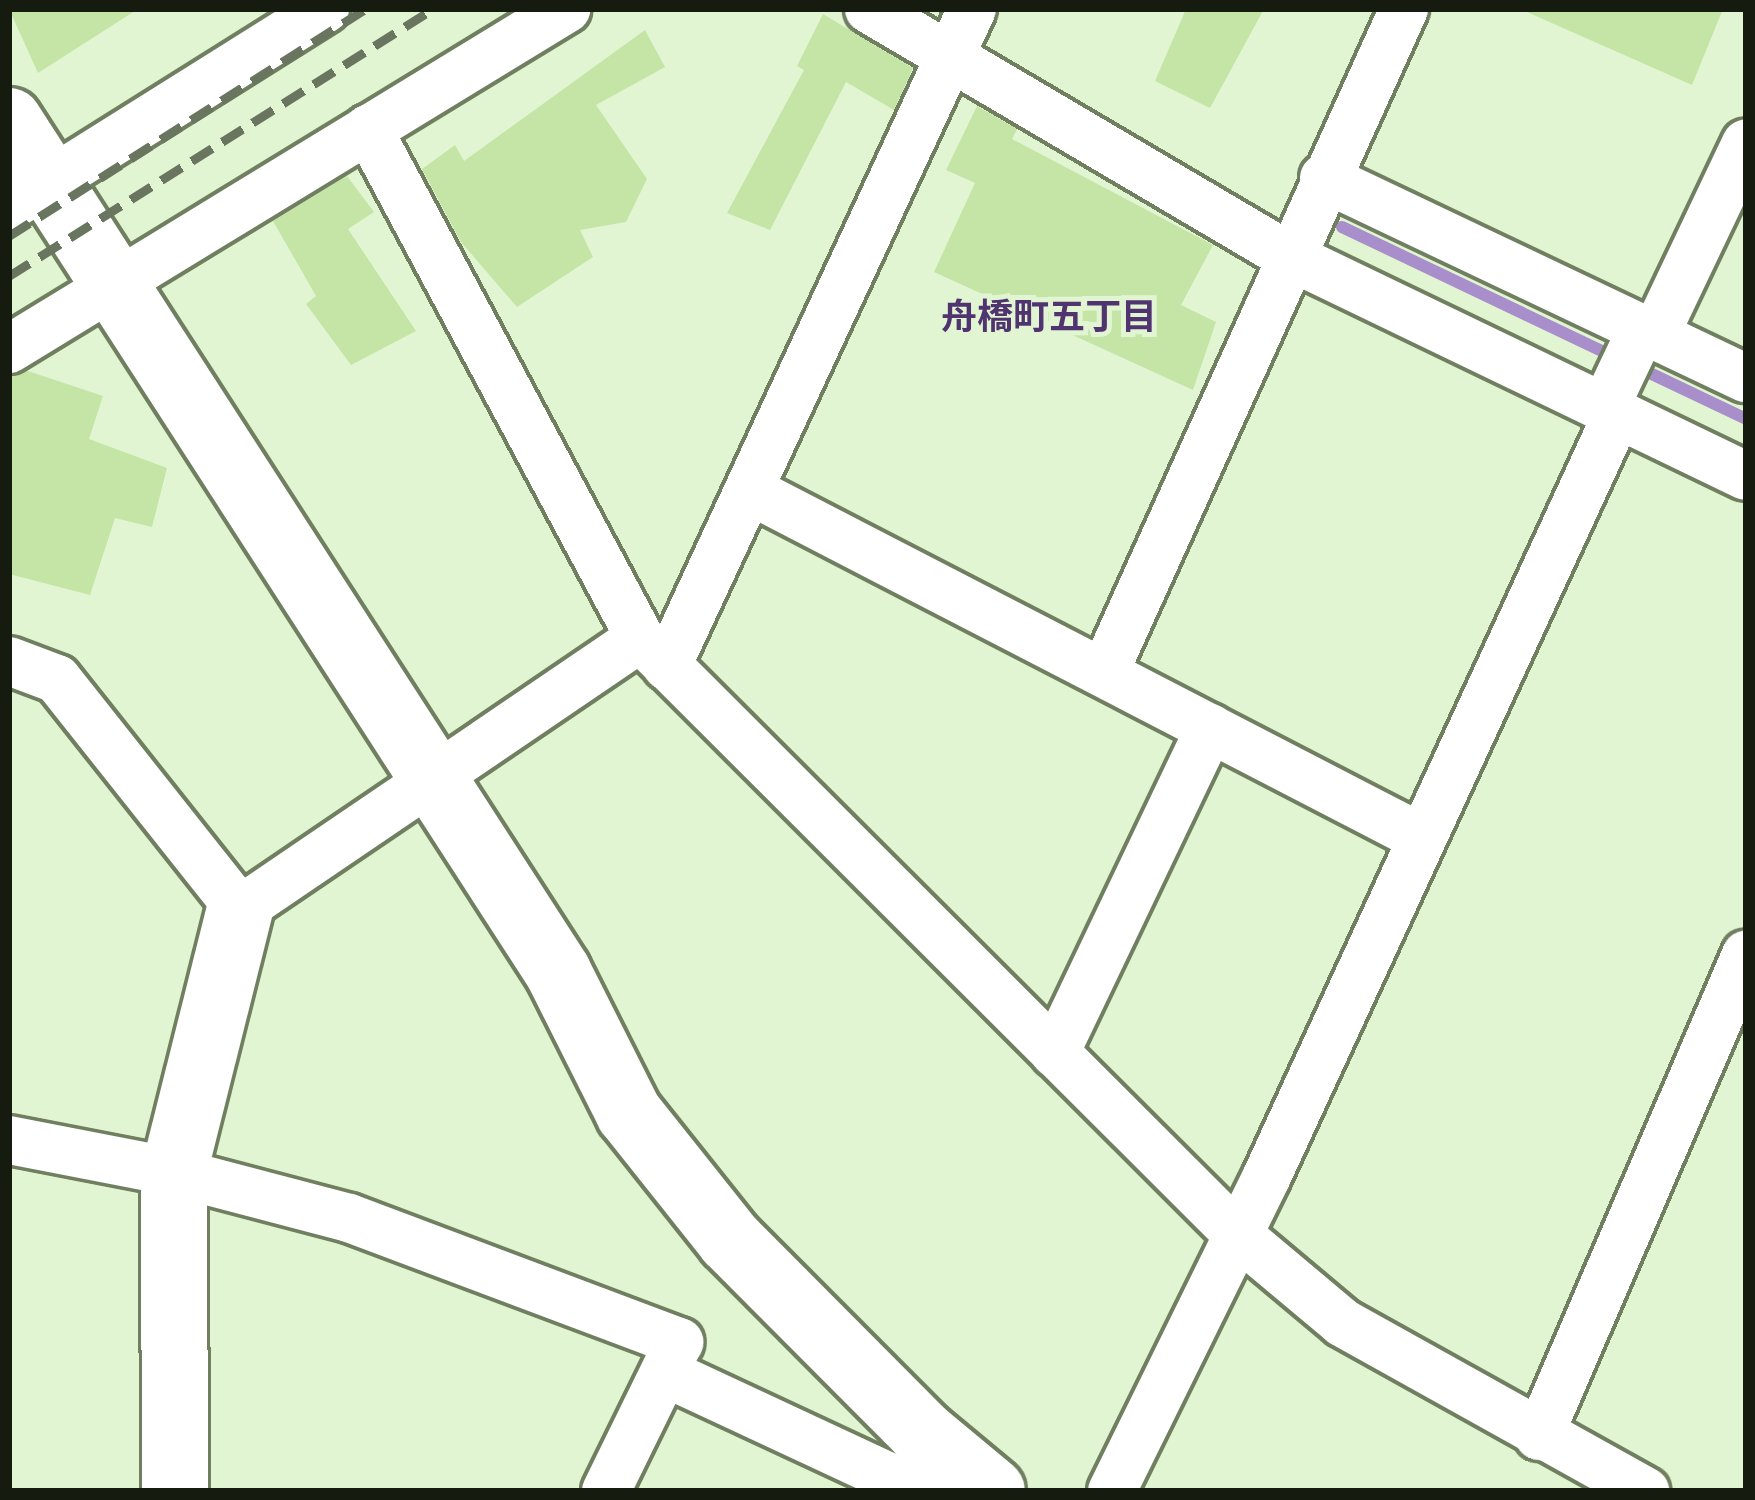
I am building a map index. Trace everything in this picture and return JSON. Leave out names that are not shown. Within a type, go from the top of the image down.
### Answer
[{"type":"street","points":[[28,195],[326,9]]},
{"type":"street","points":[[9,350],[566,9]]},
{"type":"street","points":[[869,9],[1286,255],[1611,405],[1746,476]]},
{"type":"street","points":[[175,1491],[174,1172],[240,910],[428,776],[654,652],[749,490],[972,9]]},
{"type":"street","points":[[1104,674],[1286,255],[1404,9]]},
{"type":"street","points":[[9,121],[28,195],[115,284],[558,972],[629,1113],[715,1222],[921,1432],[992,1491]]},
{"type":"street","points":[[368,129],[654,652],[1237,1234],[1343,1323],[1645,1491]]},
{"type":"street","points":[[1112,1491],[1420,837],[1644,334],[1746,142]]},
{"type":"street","points":[[1324,178],[1644,334],[1746,378]]},
{"type":"street","points":[[749,490],[1420,837]]},
{"type":"street","points":[[9,661],[57,679],[240,910]]},
{"type":"street","points":[[1055,1053],[1210,728]]},
{"type":"street","points":[[1539,1436],[1746,955]]},
{"type":"street","points":[[9,1140],[174,1172],[349,1218],[679,1342],[668,1374],[606,1491]]},
{"type":"street","points":[[668,1374],[919,1491]]},
{"type":"building","points":[[9,9],[138,9],[38,73]]},
{"type":"building","points":[[1186,9],[1264,9],[1210,108],[1155,81]]},
{"type":"building","points":[[1520,9],[1723,9],[1692,85]]},
{"type":"building","points":[[823,14],[913,68],[894,110],[846,82],[770,230],[727,213],[804,70],[797,66]]},
{"type":"building","points":[[645,30],[665,67],[596,105],[647,179],[626,222],[580,230],[593,257],[517,307],[461,242],[422,169],[455,145],[464,161]]},
{"type":"building","points":[[977,106],[1017,129],[1012,139],[1213,245],[1181,305],[1216,322],[1193,390],[934,272],[975,183],[946,170]]},
{"type":"building","points":[[347,176],[374,212],[348,229],[416,331],[351,365],[306,304],[316,296],[273,221]]},
{"type":"building","points":[[28,371],[103,396],[89,439],[167,468],[152,527],[115,518],[90,595],[9,574],[9,377]]},
{"type":"waterway","points":[[1342,227],[1617,358]]},
{"type":"waterway","points":[[1635,366],[1746,419]]},
{"type":"railway","points":[[9,236],[365,9]]},
{"type":"railway","points":[[9,276],[433,9]]},
{"type":"district","name":"舟橋町五丁目","points":[[1049,316]]}]
